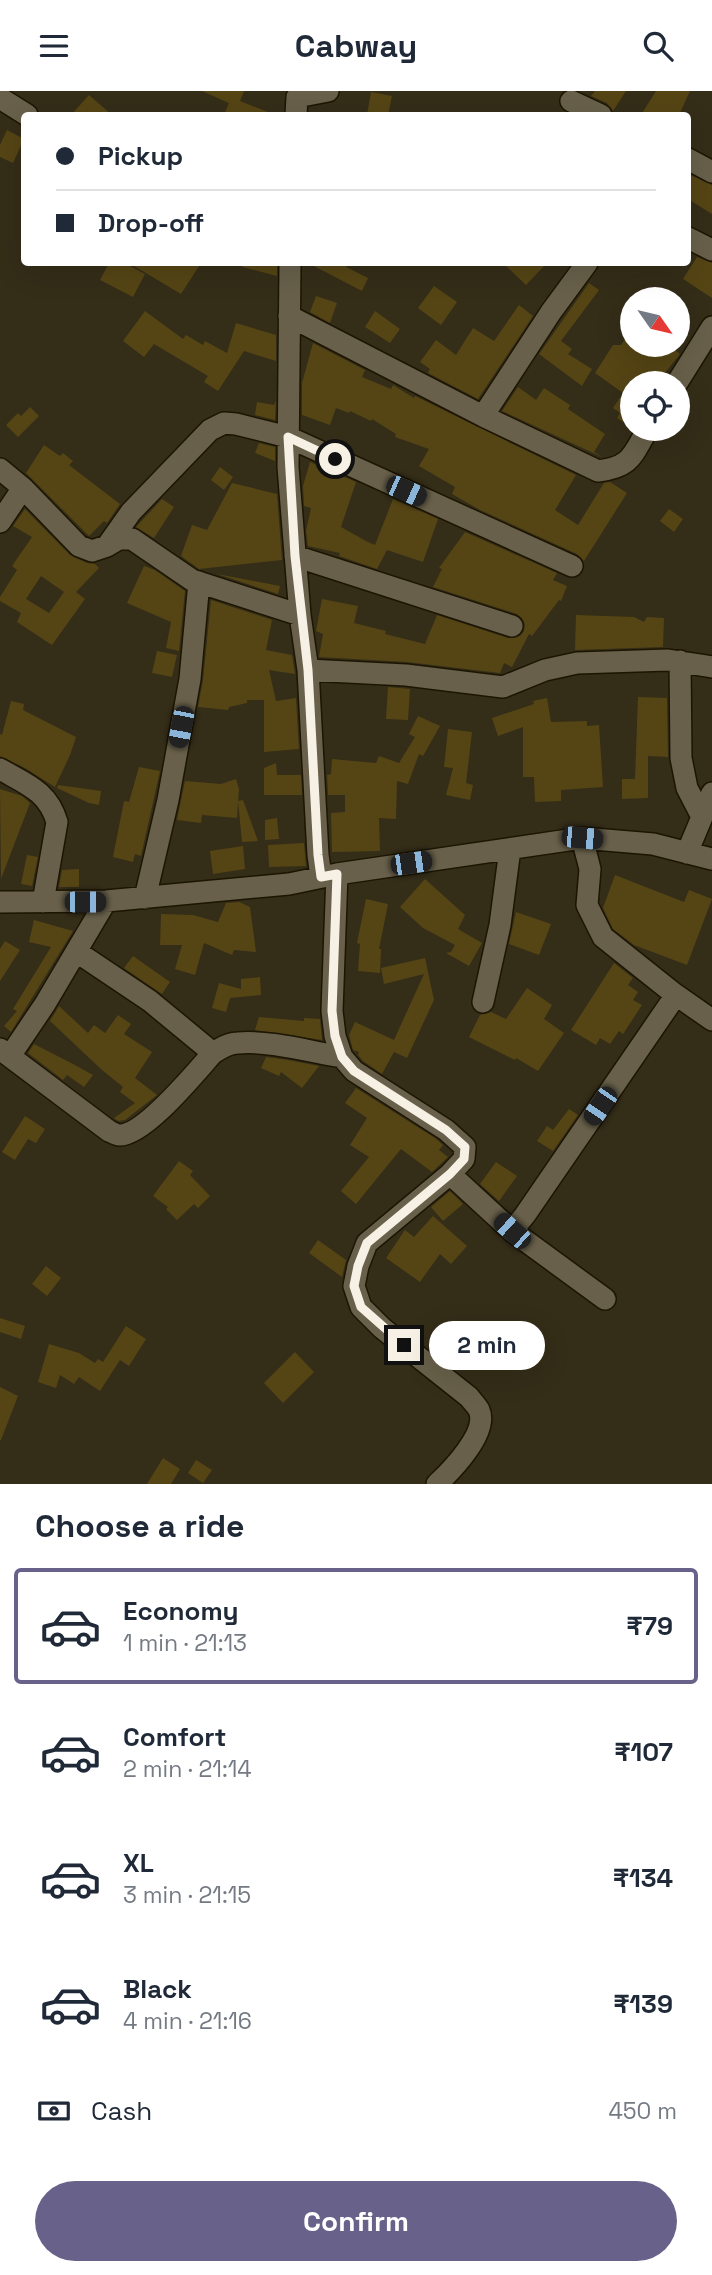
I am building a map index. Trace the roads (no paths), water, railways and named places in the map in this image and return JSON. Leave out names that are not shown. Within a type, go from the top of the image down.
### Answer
[{"type":"street","points":[[295,101],[328,91]]},
{"type":"street","points":[[0,98],[24,112]]},
{"type":"street","points":[[571,101],[595,112]]},
{"type":"street","points":[[691,161],[712,172]]},
{"type":"street","points":[[691,240],[712,250]]},
{"type":"street","points":[[290,266],[288,437],[300,615],[308,670],[318,855],[329,875],[335,1036],[342,1057],[354,1071],[446,1130],[465,1147],[464,1159],[450,1174],[367,1243],[354,1286],[361,1307],[382,1328],[469,1397],[480,1411],[480,1428],[471,1446],[437,1484]]},
{"type":"street","points":[[483,417],[551,312],[585,266]]},
{"type":"street","points":[[289,316],[483,417],[598,471],[615,468],[629,460],[641,441]]},
{"type":"street","points":[[684,371],[712,327]]},
{"type":"street","points":[[107,546],[131,512],[217,425],[236,424],[288,437],[572,566]]},
{"type":"street","points":[[0,469],[23,488],[79,546],[92,551],[119,538],[132,539],[192,580],[300,615]]},
{"type":"street","points":[[0,522],[23,488]]},
{"type":"street","points":[[295,556],[512,626]]},
{"type":"street","points":[[145,898],[168,800],[190,679],[199,582]]},
{"type":"street","points":[[308,670],[406,675],[503,687],[545,670],[577,663],[667,660],[712,667]]},
{"type":"street","points":[[680,661],[681,758],[687,787],[702,817]]},
{"type":"street","points":[[0,769],[43,794],[54,809],[57,822],[43,902]]},
{"type":"street","points":[[687,853],[712,793]]},
{"type":"street","points":[[0,902],[106,901],[289,884],[329,875],[582,838],[653,844],[712,859]]},
{"type":"street","points":[[582,838],[590,869],[587,905],[603,937],[712,1020]]},
{"type":"street","points":[[483,1002],[500,925],[509,849]]},
{"type":"street","points":[[106,901],[77,952],[5,1052],[109,1131],[120,1135],[132,1131],[156,1114],[213,1053],[237,1042],[260,1043],[342,1057]]},
{"type":"street","points":[[77,952],[150,1001],[213,1053]]},
{"type":"street","points":[[512,1231],[677,995]]},
{"type":"street","points":[[450,1174],[512,1231],[605,1299]]}]
